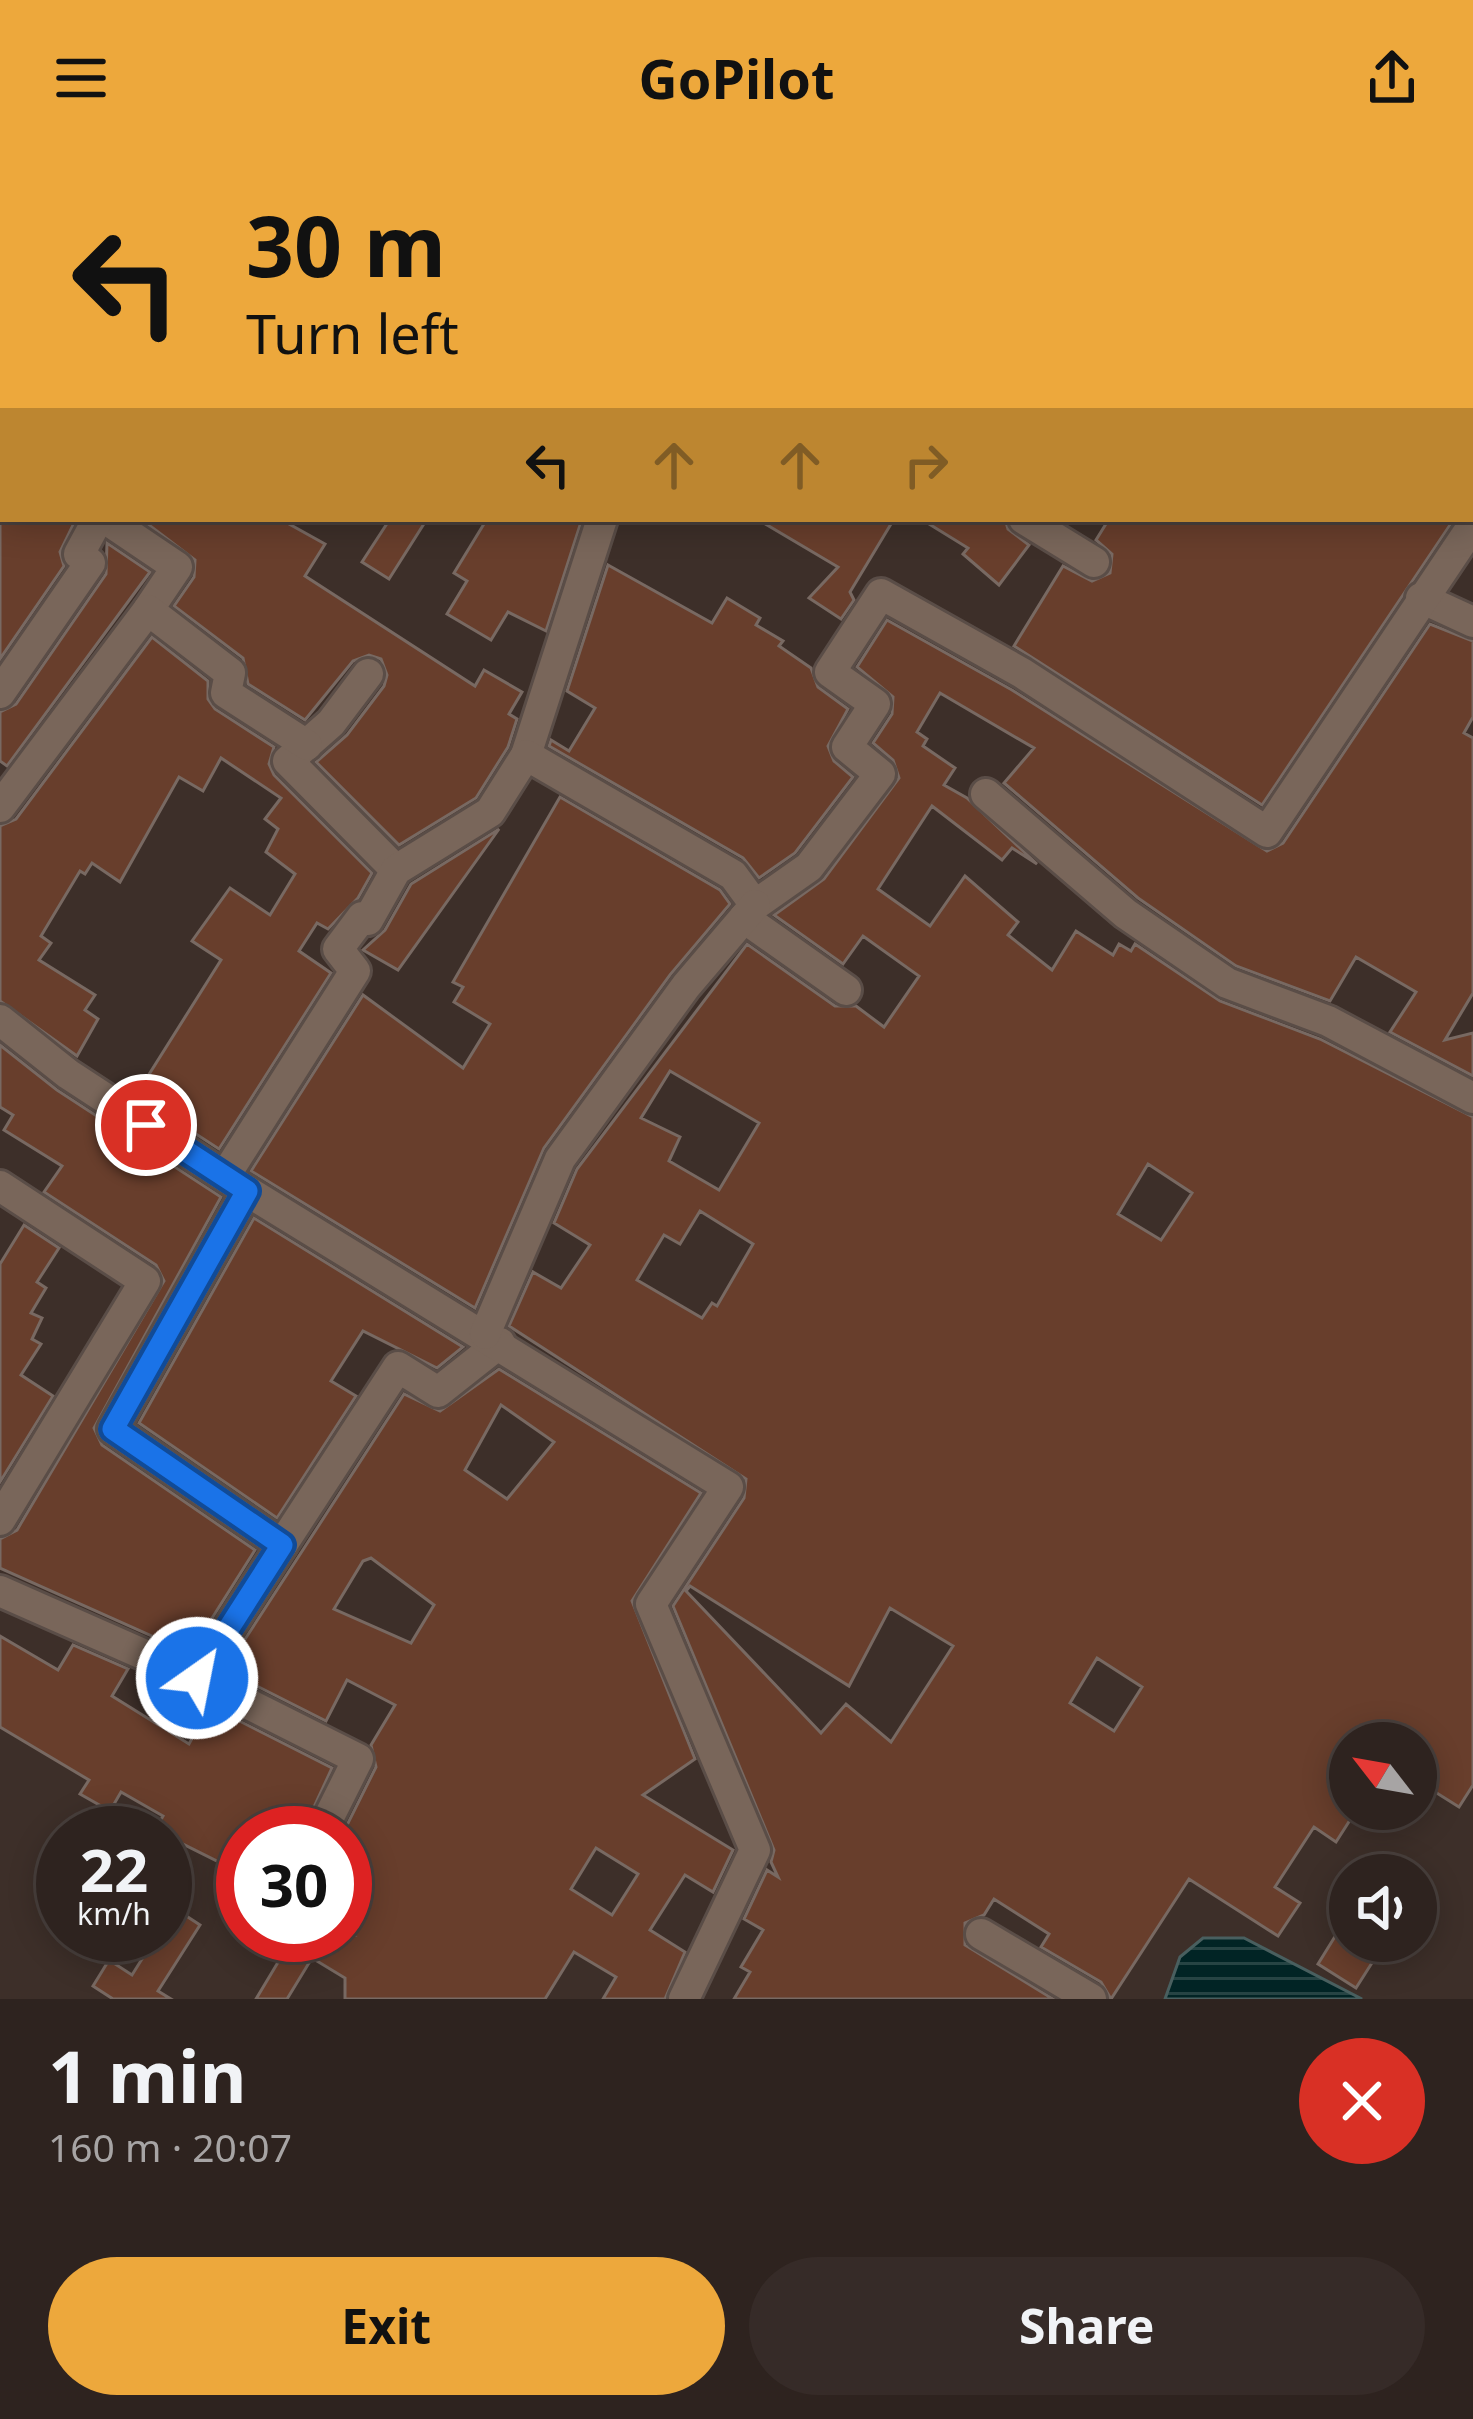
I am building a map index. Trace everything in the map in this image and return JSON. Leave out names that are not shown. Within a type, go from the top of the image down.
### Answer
[{"type":"street","points":[[0,694],[90,563],[79,554],[100,522]]},
{"type":"street","points":[[0,807],[177,567],[107,522]]},
{"type":"street","points":[[282,1545],[113,1429],[236,1184],[355,971],[338,949],[362,917],[368,920],[396,870],[490,812],[526,755],[601,522]]},
{"type":"street","points":[[1029,522],[1094,562]]},
{"type":"street","points":[[197,1678],[398,1366],[438,1392],[493,1338],[560,1159],[686,986],[750,911],[809,867],[880,774],[847,747],[875,704],[830,672],[881,593],[1022,674],[1267,832],[1473,525]]},
{"type":"street","points":[[1421,598],[1473,622]]},
{"type":"street","points":[[148,610],[230,673],[226,693],[307,745]]},
{"type":"street","points":[[368,674],[331,723],[288,760],[396,870]]},
{"type":"street","points":[[526,755],[734,874],[750,911],[846,990]]},
{"type":"street","points":[[986,794],[1126,914],[1227,982],[1328,1021],[1473,1098]]},
{"type":"street","points":[[0,1020],[68,1074],[236,1184],[493,1338],[728,1487],[651,1604],[754,1850],[684,1999]]},
{"type":"street","points":[[0,1186],[145,1281],[0,1520]]},
{"type":"street","points":[[0,1591],[197,1678],[358,1759],[334,1806]]},
{"type":"street","points":[[981,1934],[1091,1999]]},
{"type":"water","points":[[1203,1938],[1244,1938],[1362,1999],[1165,1999],[1180,1957]]},
{"type":"building","points":[[0,522],[75,522],[60,552],[64,566],[0,659]]},
{"type":"building","points":[[145,522],[285,522],[325,544],[305,576],[475,686],[484,670],[522,692],[509,714],[517,719],[508,747],[476,798],[399,845],[316,762],[347,735],[384,686],[387,675],[381,659],[369,655],[353,661],[305,720],[248,684],[243,658],[174,606],[194,577],[195,560]]},
{"type":"building","points":[[388,522],[425,522],[389,579],[362,562]]},
{"type":"building","points":[[485,522],[581,522],[546,631],[508,612],[491,640],[447,614],[467,581],[454,573]]},
{"type":"building","points":[[762,522],[892,522],[850,592],[854,600],[841,619],[809,598],[838,567]]},
{"type":"building","points":[[926,522],[1006,522],[1029,545],[999,585],[963,554],[968,548]]},
{"type":"building","points":[[1107,522],[1452,522],[1262,805],[1014,646],[1063,566],[1092,581],[1110,573],[1112,554],[1096,540]]},
{"type":"building","points":[[107,543],[150,572],[7,766],[0,761],[0,712],[16,704],[106,574]]},
{"type":"building","points":[[608,565],[712,623],[727,598],[760,618],[756,625],[783,641],[779,646],[811,668],[818,687],[848,709],[828,746],[834,761],[853,777],[795,853],[759,878],[743,858],[549,746],[551,740],[569,751],[595,708],[567,691]]},
{"type":"building","points":[[887,620],[1012,690],[1267,851],[1283,843],[1430,624],[1473,641],[1473,717],[1464,733],[1473,738],[1473,993],[1445,1040],[1473,1033],[1473,1076],[1390,1032],[1416,992],[1356,957],[1330,1001],[1236,966],[1138,898],[1004,783],[1034,748],[940,693],[917,732],[927,739],[923,746],[955,768],[944,785],[967,798],[1037,864],[1012,848],[1002,860],[932,806],[878,889],[930,926],[965,876],[1018,922],[1008,935],[1052,970],[1076,931],[1113,955],[1119,944],[1131,951],[1135,944],[1220,1001],[1320,1039],[1473,1117],[1473,1785],[1459,1807],[1437,1793],[1437,1722],[1329,1722],[1329,1830],[1344,1830],[1336,1842],[1314,1827],[1275,1887],[1300,1903],[1278,1936],[1189,1879],[1111,1999],[1101,1982],[1041,1947],[1049,1934],[994,1899],[984,1915],[965,1923],[965,1945],[1053,1999],[734,1999],[750,1972],[741,1967],[763,1930],[744,1919],[767,1870],[778,1877],[771,1862],[774,1850],[673,1606],[744,1498],[746,1479],[509,1326],[533,1272],[561,1288],[590,1245],[554,1223],[577,1169],[747,944],[835,1006],[856,1006],[884,1027],[919,976],[863,936],[843,964],[774,915],[824,879],[899,778],[893,760],[873,743],[892,714],[893,697],[857,667]],"holes":[[[670,1071],[759,1123],[719,1190],[669,1161],[680,1137],[641,1118]],[[1148,1164],[1192,1193],[1161,1240],[1118,1214]],[[700,1211],[753,1244],[717,1306],[712,1303],[702,1318],[637,1280],[664,1235],[680,1244]],[[690,1586],[849,1686],[890,1608],[953,1646],[891,1742],[846,1704],[821,1733],[686,1591]],[[1097,1658],[1142,1687],[1114,1731],[1070,1703]]]},
{"type":"building","points":[[152,637],[208,681],[208,699],[215,709],[274,747],[269,764],[274,775],[372,873],[358,898],[328,929],[317,923],[299,951],[331,973],[219,1149],[136,1095],[221,960],[192,941],[230,888],[270,915],[295,874],[266,852],[278,829],[265,819],[281,798],[221,758],[203,791],[179,777],[120,882],[92,863],[85,874],[80,871],[41,936],[51,943],[39,960],[95,995],[85,1010],[98,1019],[77,1056],[0,1001],[0,826],[16,819]]},
{"type":"building","points":[[560,797],[720,890],[730,904],[670,975],[544,1148],[475,1308],[251,1171],[363,995],[463,1068],[490,1024],[454,1002],[463,987],[453,982]]},
{"type":"building","points":[[499,829],[398,970],[363,950],[385,930],[411,884]]},
{"type":"building","points":[[0,1045],[57,1090],[221,1197],[94,1428],[102,1445],[255,1550],[190,1653],[0,1568],[0,1539],[17,1530],[164,1281],[156,1265],[44,1192],[62,1166],[4,1130],[13,1115],[0,1107]]},
{"type":"building","points":[[254,1218],[463,1347],[437,1368],[363,1331],[331,1381],[356,1396],[277,1518],[139,1423]]},
{"type":"building","points":[[24,1225],[59,1248],[37,1282],[46,1288],[31,1313],[42,1318],[32,1339],[41,1344],[21,1375],[53,1396],[0,1482],[0,1264]]},
{"type":"building","points":[[499,1369],[701,1493],[632,1601],[695,1759],[643,1795],[733,1850],[713,1892],[685,1875],[650,1930],[685,1952],[665,1999],[603,1999],[616,1977],[574,1952],[545,1999],[345,1999],[345,1978],[319,1962],[372,1962],[372,1806],[356,1806],[376,1767],[371,1745],[395,1705],[347,1680],[326,1721],[225,1670],[404,1394],[440,1411]],"holes":[[[501,1405],[554,1442],[507,1499],[465,1470]],[[371,1558],[434,1605],[411,1643],[334,1609],[363,1561]],[[596,1848],[638,1874],[612,1915],[571,1889]]]},
{"type":"building","points":[[0,1636],[58,1670],[73,1645],[128,1669],[112,1696],[189,1744],[210,1706],[332,1768],[314,1806],[216,1806],[216,1860],[192,1848],[192,1806],[146,1806],[121,1792],[113,1806],[101,1806],[80,1794],[89,1780],[0,1727]]},
{"type":"building","points":[[1329,1946],[1329,1962],[1373,1962],[1356,1988],[1318,1964]]},
{"type":"building","points":[[108,1962],[132,1975],[140,1962],[176,1962],[158,1991],[171,1999],[113,1999],[93,1986]]},
{"type":"building","points":[[278,1962],[310,1962],[287,1999],[256,1999]]},
{"type":"route","points":[[146,1125],[247,1191],[113,1429],[282,1545],[197,1678]]}]
